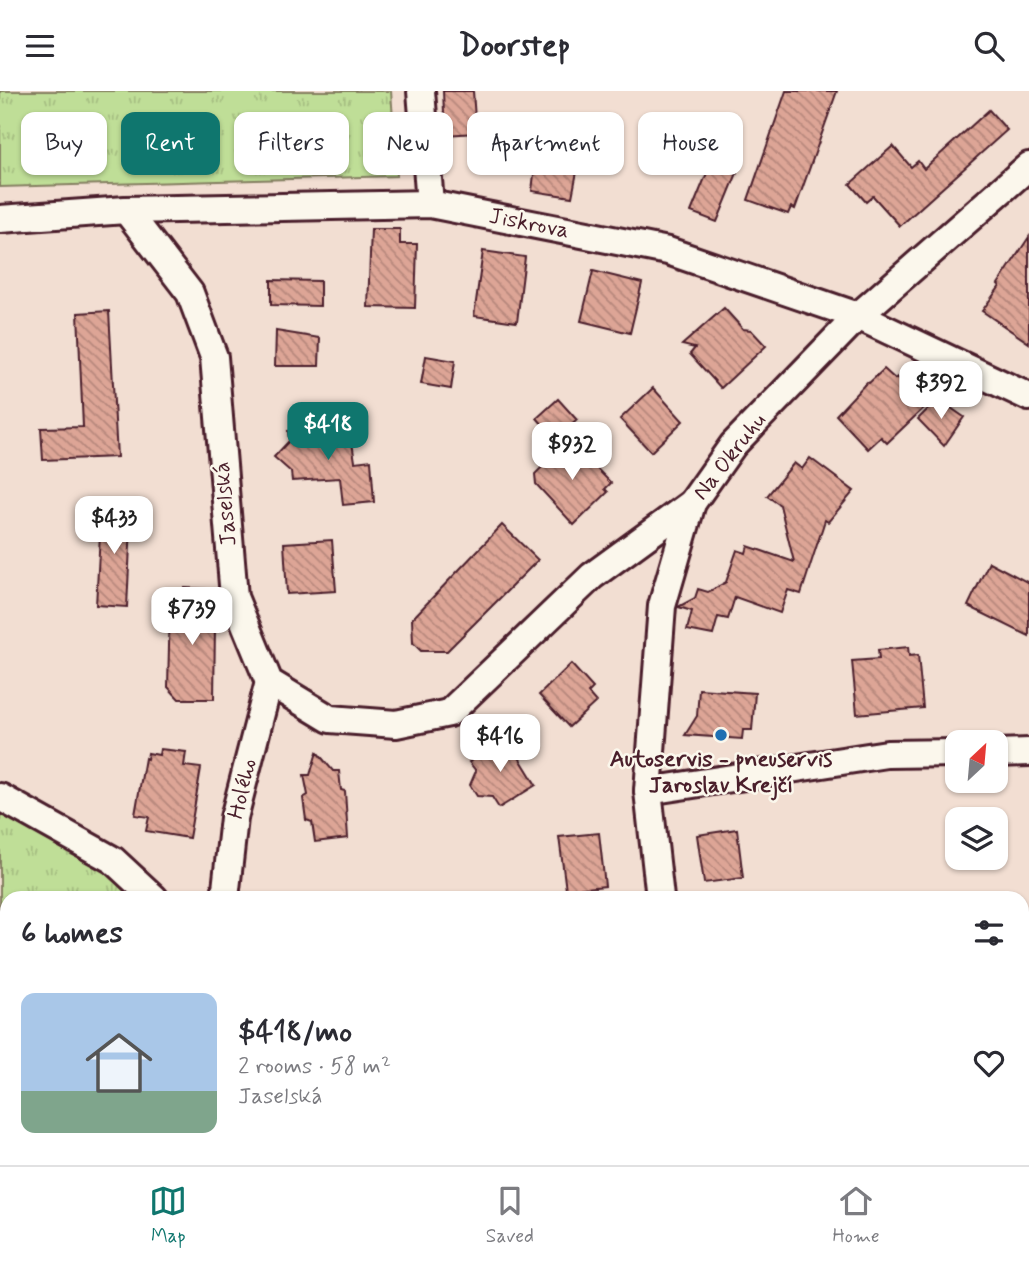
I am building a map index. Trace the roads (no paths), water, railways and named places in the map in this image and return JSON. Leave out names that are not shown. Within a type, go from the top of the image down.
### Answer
[{"type":"street","points":[[421,91],[430,204]]},
{"type":"street","name":"Na Okruhu","points":[[659,891],[648,791],[662,607],[692,503],[733,445],[858,316],[1029,166]]},
{"type":"street","name":"Jiskrova","points":[[0,219],[127,210],[430,204],[668,251],[858,316],[1029,397]]},
{"type":"street","name":"Jaselská","points":[[127,210],[190,293],[214,357],[234,597],[269,682]]},
{"type":"street","points":[[269,682],[330,719],[397,725],[449,713],[592,576],[692,503]]},
{"type":"street","name":"Holého","points":[[226,891],[234,818],[269,682]]},
{"type":"street","points":[[1008,753],[1029,752]]},
{"type":"street","points":[[648,791],[887,754],[945,753]]},
{"type":"street","points":[[0,797],[113,860],[146,891]]},
{"type":"place","name":"Autoservis - pneuservis Jaroslav Krejčí","points":[[721,735]]}]
